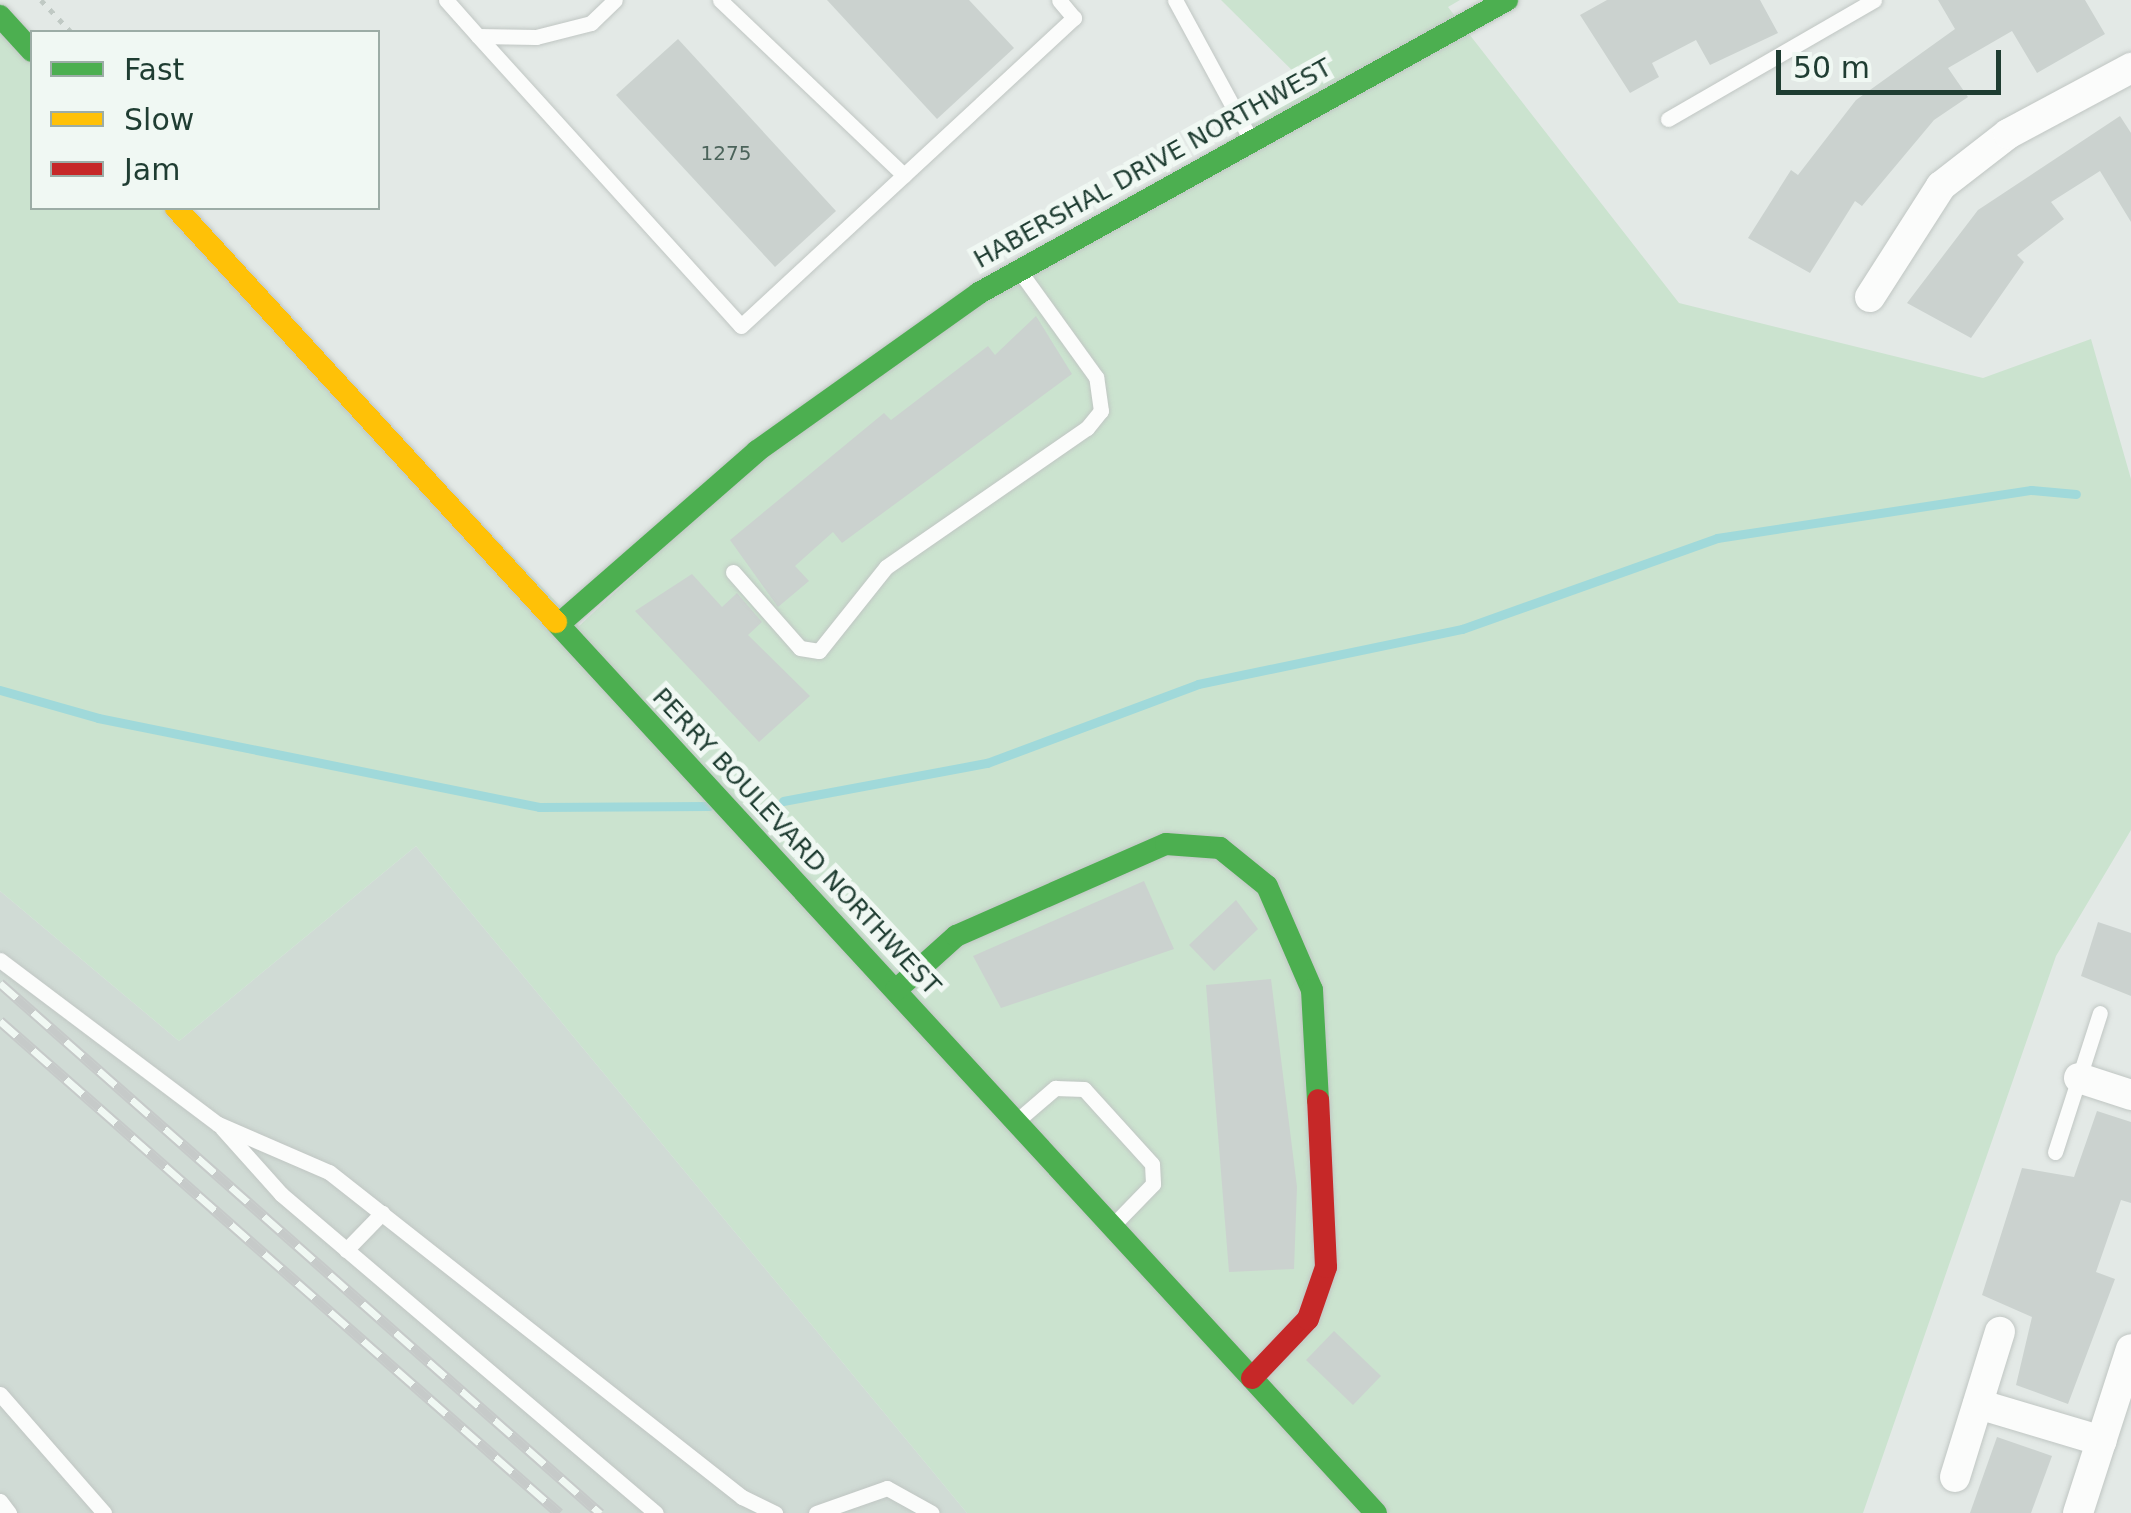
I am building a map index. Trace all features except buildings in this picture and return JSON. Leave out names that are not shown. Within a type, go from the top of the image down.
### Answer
[{"type":"street","name":"HABERSHAL DRIVE NORTHWEST","points":[[559,624],[757,451],[1018,269],[1507,0]]},
{"type":"street","points":[[0,16],[30,49]]},
{"type":"street","points":[[1870,297],[1942,186],[2008,134],[2131,68]]},
{"type":"street","name":"PERRY BOULEVARD NORTHWEST","points":[[178,210],[1376,1513]]},
{"type":"street","points":[[896,990],[956,936],[1166,844],[1220,848],[1267,886],[1312,990],[1326,1267],[1308,1320],[1252,1378]]},
{"type":"street","points":[[2079,1078],[2131,1095]]},
{"type":"street","points":[[1955,1477],[2000,1332]]},
{"type":"street","points":[[2078,1513],[2131,1349]]},
{"type":"street","points":[[1978,1404],[2102,1441]]},
{"type":"lane","points":[[446,0],[741,326],[1074,18],[1059,0]]},
{"type":"lane","points":[[478,36],[565,32],[615,0]]},
{"type":"lane","points":[[720,0],[904,176]]},
{"type":"lane","points":[[1175,0],[1250,138]]},
{"type":"lane","points":[[1668,118],[1874,0]]},
{"type":"lane","points":[[732,572],[800,648],[819,651],[886,567],[1087,428],[1101,411],[1096,377],[1018,269]]},
{"type":"lane","points":[[0,960],[218,1124],[346,1250],[656,1513]]},
{"type":"lane","points":[[2055,1152],[2100,1013]]},
{"type":"lane","points":[[1016,1121],[1055,1088],[1084,1089],[1152,1164],[1153,1184],[1113,1226]]},
{"type":"lane","points":[[218,1124],[329,1172],[742,1496],[775,1513]]},
{"type":"lane","points":[[346,1250],[382,1213]]},
{"type":"lane","points":[[0,1394],[104,1513]]},
{"type":"lane","points":[[816,1513],[887,1488],[932,1513]]},
{"type":"lane","points":[[0,1501],[9,1513]]},
{"type":"path","points":[[41,0],[69,30]]},
{"type":"shaded area","points":[[416,846],[967,1513],[0,1513],[0,891],[179,1041]]},
{"type":"green space","points":[[1221,0],[1460,0],[1448,7],[1679,303],[1983,378],[2091,339],[2131,479],[2131,830],[2056,956],[1863,1513],[967,1513],[416,846],[179,1041],[0,891],[0,19],[30,51],[30,210],[182,210],[579,626],[809,411],[1310,88]]},
{"type":"waterway","points":[[783,801],[987,763],[1198,684],[1462,629],[1717,538],[2031,490],[2076,494]]},
{"type":"waterway","points":[[0,690],[98,718],[539,807],[709,806]]},
{"type":"railway","points":[[0,983],[600,1513]]},
{"type":"railway","points":[[0,1021],[559,1513]]},
{"type":"traffic: fast","points":[[559,624],[757,451],[979,293],[1507,0]]},
{"type":"traffic: fast","points":[[0,16],[30,49]]},
{"type":"traffic: fast","points":[[556,622],[1376,1513]]},
{"type":"traffic: fast","points":[[896,990],[956,936],[1166,844],[1220,848],[1267,886],[1312,990],[1318,1100]]},
{"type":"traffic: slow","points":[[178,210],[556,622]]},
{"type":"traffic: jam","points":[[1252,1378],[1308,1319],[1326,1267],[1318,1100]]}]
